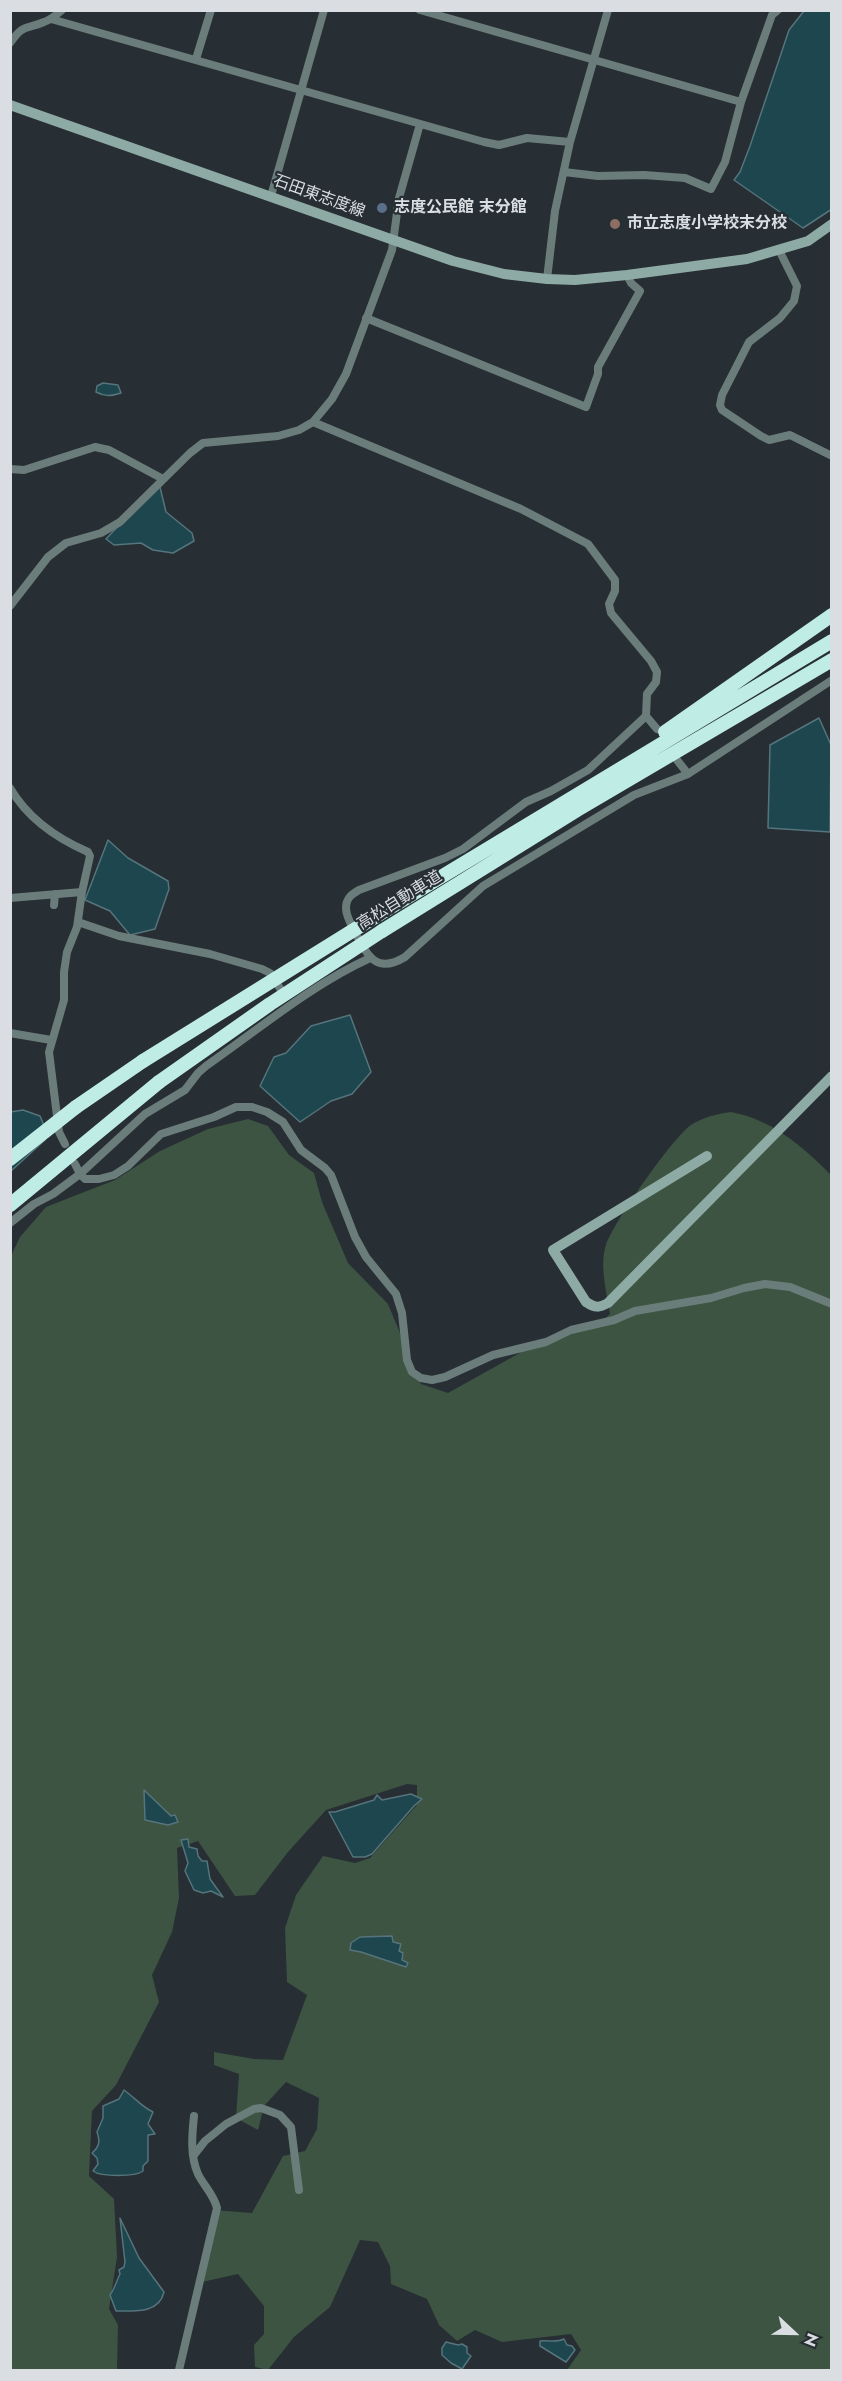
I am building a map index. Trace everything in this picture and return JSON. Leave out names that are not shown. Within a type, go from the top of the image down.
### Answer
[{"type":"highway","points":[[690,729],[727,705],[831,615]]},
{"type":"highway","name":"高松自動車道","points":[[10,1205],[159,1082],[270,1004],[382,931],[577,810],[690,729],[831,641]]},
{"type":"highway","name":"高松自動車道","points":[[727,705],[818,669],[831,661]]},
{"type":"highway","name":"高松自動車道","points":[[10,1159],[76,1107],[142,1061],[572,796],[690,729]]},
{"type":"main road","name":"石田東志度線","points":[[10,105],[453,261],[504,274],[575,280],[747,259],[808,241],[831,224]]},
{"type":"main road","points":[[707,1156],[553,1250],[586,1302],[600,1307],[608,1303],[831,1076]]},
{"type":"street","points":[[10,43],[18,32],[26,27],[42,24],[62,10]]},
{"type":"street","points":[[196,59],[211,10]]},
{"type":"street","points":[[271,196],[324,10]]},
{"type":"street","points":[[420,10],[741,102]]},
{"type":"street","points":[[547,279],[555,211],[570,142],[608,10]]},
{"type":"street","points":[[564,172],[598,176],[685,178],[711,189],[726,162],[741,102],[772,15],[778,10]]},
{"type":"street","points":[[51,19],[499,145],[527,138],[570,142]]},
{"type":"street","points":[[10,606],[48,557],[66,543],[101,533],[114,526],[203,443],[278,436],[299,430],[313,422],[332,399],[346,374],[394,240],[399,198],[420,124]]},
{"type":"street","points":[[779,250],[797,286],[794,301],[780,318],[749,342],[722,395],[720,405],[722,410],[769,440],[790,435],[831,456]]},
{"type":"street","points":[[366,318],[586,407],[598,374],[598,367],[640,291],[631,283],[627,275]]},
{"type":"street","points":[[313,422],[521,508],[588,544],[615,580],[615,591],[609,604],[610,613],[651,661],[657,672],[656,682],[647,694],[646,716],[657,729]]},
{"type":"street","points":[[10,469],[24,470],[95,447],[109,450],[163,479]]},
{"type":"street","points":[[646,716],[588,770],[519,806],[463,849],[359,890],[349,897],[346,908],[348,917],[370,958],[381,964],[393,964],[405,957],[483,886],[634,795],[688,774],[831,680]]},
{"type":"street","points":[[677,760],[688,774]]},
{"type":"street","points":[[10,788],[29,815],[46,826],[60,840],[88,852],[90,856],[78,922],[67,952],[64,1000],[59,1022],[51,1040],[49,1065],[59,1132],[65,1144]]},
{"type":"street","points":[[10,898],[82,892]]},
{"type":"street","points":[[54,905],[55,894]]},
{"type":"street","points":[[78,922],[119,936],[210,954],[262,969],[270,973],[291,1006]]},
{"type":"street","points":[[10,1223],[34,1204],[53,1194],[80,1174],[145,1114],[185,1090],[206,1066],[291,1006],[350,968],[370,958]]},
{"type":"street","points":[[10,1034],[51,1040]]},
{"type":"street","points":[[75,1164],[85,1179],[99,1179],[114,1175],[128,1166],[161,1134],[214,1117],[236,1107],[252,1107],[267,1112],[283,1122],[301,1150],[331,1175],[355,1238],[366,1257],[396,1294],[402,1313],[407,1360],[412,1371],[421,1378],[432,1380],[446,1377],[493,1355],[546,1342],[571,1330],[614,1320],[635,1311],[711,1298],[765,1284],[790,1287],[831,1304]]},
{"type":"street","points":[[194,2155],[205,2141],[226,2124],[254,2109],[261,2108],[280,2115],[291,2127],[299,2190]]},
{"type":"street","points":[[179,2370],[217,2208],[215,2200],[197,2172],[191,2140],[194,2116]]},
{"type":"green space","points":[[731,1112],[760,1121],[786,1136],[798,1144],[831,1175],[831,2370],[567,2370],[581,2350],[571,2334],[502,2342],[475,2330],[457,2341],[439,2325],[427,2299],[391,2284],[390,2266],[378,2242],[360,2240],[330,2307],[294,2337],[268,2370],[255,2367],[254,2345],[264,2334],[264,2306],[238,2274],[202,2282],[214,2210],[252,2213],[283,2156],[305,2151],[317,2129],[319,2098],[286,2082],[264,2106],[258,2130],[236,2118],[239,2074],[214,2065],[214,2052],[254,2059],[283,2060],[307,1995],[287,1982],[285,1928],[296,1895],[323,1856],[355,1863],[370,1858],[417,1805],[417,1785],[407,1784],[326,1810],[288,1852],[255,1895],[235,1896],[198,1841],[177,1848],[179,1898],[172,1932],[152,1975],[159,2002],[116,2085],[92,2111],[89,2176],[114,2199],[117,2257],[109,2309],[118,2325],[117,2370],[11,2370],[10,1258],[20,1237],[46,1207],[115,1180],[160,1151],[208,1129],[248,1119],[268,1126],[289,1155],[314,1173],[322,1202],[348,1263],[388,1304],[421,1384],[448,1393],[534,1345],[600,1323],[610,1314],[603,1262],[611,1234],[658,1162],[682,1133],[700,1120]]},
{"type":"water","points":[[804,11],[831,11],[832,209],[803,228],[734,180],[740,172],[750,146],[789,30]]},
{"type":"water","points":[[103,383],[118,385],[121,393],[109,396],[96,392],[97,386]]},
{"type":"water","points":[[159,483],[166,512],[192,533],[194,541],[173,553],[153,550],[141,543],[114,545],[106,539]]},
{"type":"water","points":[[819,718],[831,745],[830,832],[768,828],[770,745]]},
{"type":"water","points":[[108,840],[128,858],[168,881],[169,889],[155,929],[130,935],[110,911],[85,900]]},
{"type":"water","points":[[350,1015],[371,1072],[352,1094],[331,1101],[300,1122],[260,1086],[274,1057],[286,1053],[311,1026]]},
{"type":"water","points":[[23,1110],[40,1116],[45,1140],[11,1171],[10,1112]]},
{"type":"water","points":[[144,1790],[171,1816],[175,1815],[178,1822],[168,1825],[145,1820]]},
{"type":"water","points":[[411,1794],[422,1799],[372,1854],[365,1857],[353,1857],[329,1812],[374,1800],[377,1795],[382,1800]]},
{"type":"water","points":[[188,1839],[189,1847],[197,1849],[202,1861],[207,1861],[210,1879],[223,1897],[211,1891],[203,1893],[194,1890],[185,1871],[188,1863],[181,1840]]},
{"type":"water","points":[[392,1936],[393,1942],[401,1944],[399,1951],[403,1953],[402,1960],[408,1963],[406,1967],[350,1950],[351,1943],[360,1937]]},
{"type":"water","points":[[124,2090],[153,2112],[148,2124],[155,2134],[148,2135],[148,2161],[143,2166],[143,2171],[139,2173],[110,2175],[97,2173],[93,2171],[98,2164],[97,2158],[92,2153],[99,2143],[97,2132],[103,2118],[103,2106],[119,2099]]},
{"type":"water","points":[[120,2218],[139,2258],[164,2292],[157,2304],[145,2310],[116,2311],[110,2295],[120,2274],[119,2270],[124,2267],[125,2262]]},
{"type":"water","points":[[564,2339],[567,2345],[572,2346],[575,2350],[566,2362],[540,2346],[540,2341]]},
{"type":"water","points":[[446,2342],[467,2347],[467,2353],[471,2356],[462,2369],[442,2355],[442,2348]]},
{"type":"place","name":"志度公民館 末分館","points":[[382,208]]},
{"type":"place","name":"市立志度小学校末分校","points":[[615,224]]}]
